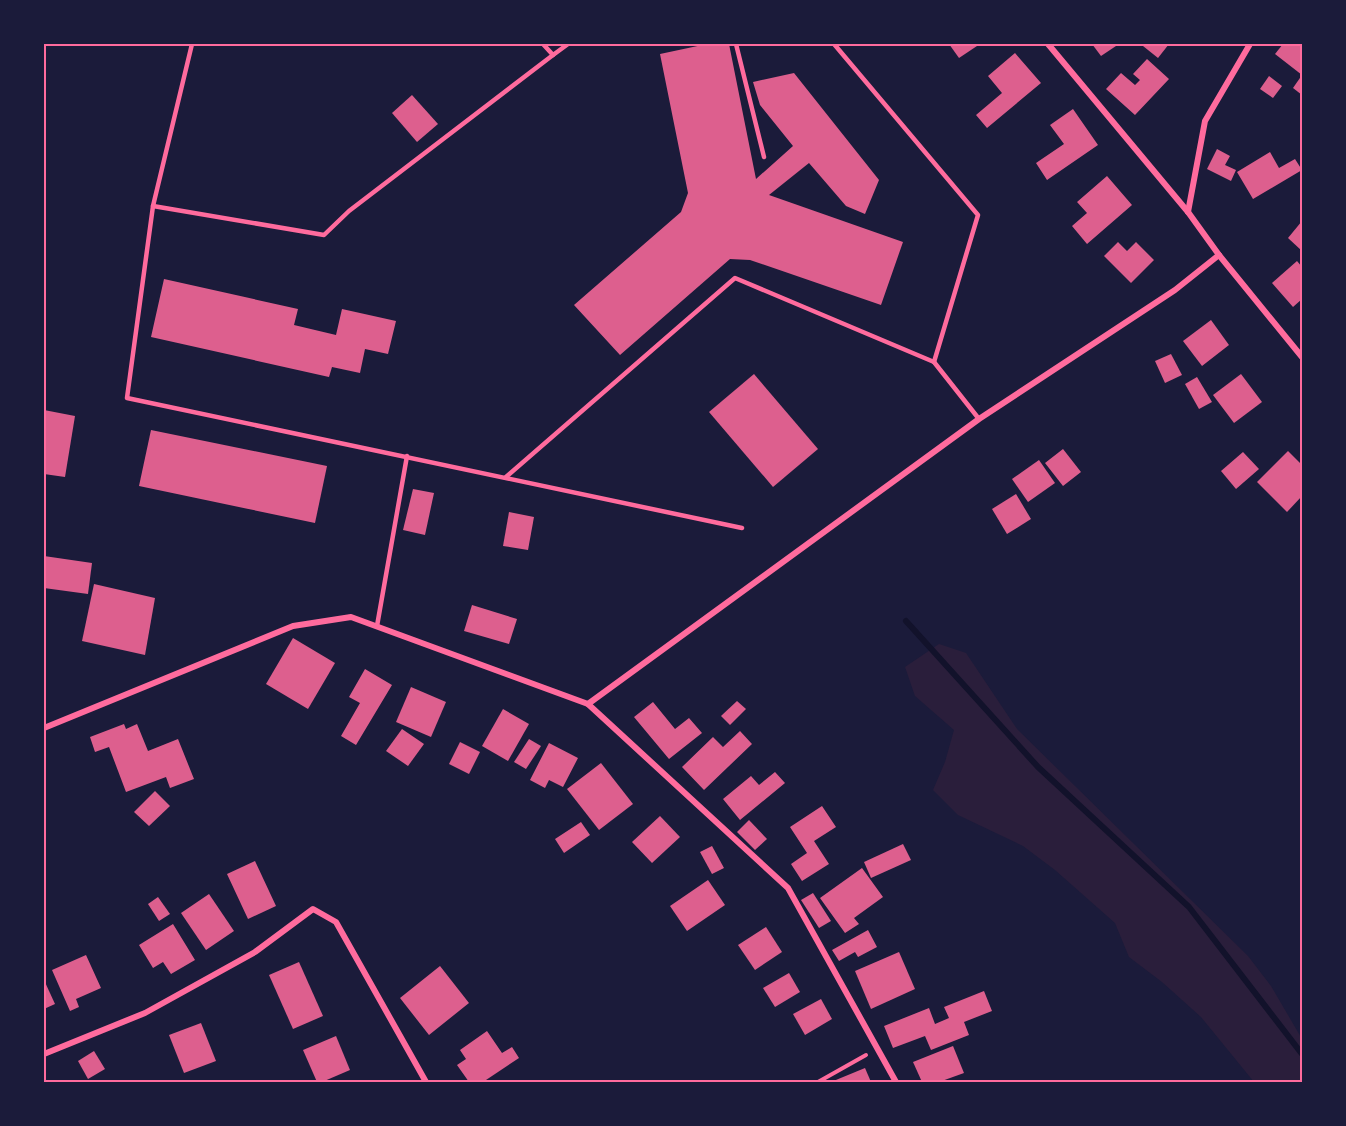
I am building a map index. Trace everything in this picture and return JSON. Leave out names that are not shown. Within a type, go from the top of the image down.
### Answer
[{"type":"street","points":[[1048,44],[1188,212],[1219,255],[1302,357]]},
{"type":"street","points":[[1188,212],[1205,121],[1250,44]]},
{"type":"street","points":[[588,704],[979,419],[1175,290],[1219,255]]},
{"type":"street","points":[[44,728],[293,626],[351,617],[588,704],[788,888],[896,1083]]},
{"type":"street","points":[[44,1054],[146,1012],[255,952],[313,909],[336,922],[426,1083]]},
{"type":"lane","points":[[192,44],[153,206],[127,398],[742,528]]},
{"type":"lane","points":[[543,44],[553,55]]},
{"type":"lane","points":[[153,206],[324,235],[349,211],[568,44]]},
{"type":"lane","points":[[736,44],[764,157]]},
{"type":"lane","points":[[834,44],[978,215],[934,362]]},
{"type":"lane","points":[[506,477],[735,278],[934,362],[979,419]]},
{"type":"lane","points":[[377,626],[407,456]]},
{"type":"path","points":[[818,1083],[877,1049]]},
{"type":"shaded area","points":[[939,644],[966,653],[1017,729],[1248,956],[1271,986],[1302,1039],[1302,1082],[1254,1082],[1201,1017],[1162,982],[1129,957],[1115,923],[1055,870],[1023,846],[958,815],[933,790],[945,762],[954,730],[915,696],[905,667]]},
{"type":"building","points":[[707,44],[729,44],[756,179],[793,146],[760,105],[753,82],[794,73],[879,180],[865,214],[846,206],[809,163],[769,195],[903,242],[881,305],[750,260],[730,259],[620,355],[574,305],[681,212],[688,193],[660,54]]},
{"type":"building","points":[[949,44],[980,44],[959,58]]},
{"type":"building","points":[[1092,44],[1119,44],[1101,56]]},
{"type":"building","points":[[1144,44],[1169,44],[1158,58],[1143,46]]},
{"type":"building","points":[[1283,44],[1302,44],[1302,75],[1275,54]]},
{"type":"building","points":[[1015,53],[1041,83],[987,128],[976,115],[1002,93],[988,76]]},
{"type":"building","points":[[1147,59],[1169,79],[1135,115],[1106,89],[1121,73],[1135,85],[1140,80],[1133,74]]},
{"type":"building","points":[[1302,75],[1302,95],[1293,88]]},
{"type":"building","points":[[1269,76],[1282,86],[1273,98],[1260,89]]},
{"type":"building","points":[[412,95],[438,124],[417,142],[392,113]]},
{"type":"building","points":[[1073,109],[1098,145],[1047,180],[1036,163],[1064,144],[1050,125]]},
{"type":"building","points":[[1217,149],[1230,156],[1225,165],[1236,170],[1231,181],[1207,169]]},
{"type":"building","points":[[1270,152],[1279,168],[1295,159],[1302,170],[1253,199],[1237,172]]},
{"type":"building","points":[[1107,176],[1132,205],[1087,244],[1072,226],[1087,213],[1077,202]]},
{"type":"building","points":[[1302,221],[1302,251],[1288,238]]},
{"type":"building","points":[[1118,242],[1127,251],[1136,242],[1154,260],[1131,283],[1104,256]]},
{"type":"building","points":[[1297,261],[1302,267],[1302,299],[1293,307],[1272,283]]},
{"type":"building","points":[[164,279],[298,309],[294,325],[336,335],[342,309],[396,321],[388,354],[365,349],[360,373],[332,367],[329,377],[151,337]]},
{"type":"building","points":[[1211,320],[1229,345],[1202,366],[1183,341]]},
{"type":"building","points":[[1171,354],[1182,375],[1165,383],[1155,361]]},
{"type":"building","points":[[754,374],[818,449],[773,487],[709,412]]},
{"type":"building","points":[[1241,374],[1262,402],[1234,423],[1213,395]]},
{"type":"building","points":[[1197,377],[1212,402],[1199,409],[1185,384]]},
{"type":"building","points":[[44,410],[75,416],[65,477],[44,474]]},
{"type":"building","points":[[151,430],[327,466],[315,523],[139,486]]},
{"type":"building","points":[[1063,449],[1081,472],[1063,486],[1045,463]]},
{"type":"building","points":[[1288,451],[1302,465],[1302,496],[1287,512],[1257,482]]},
{"type":"building","points":[[1243,452],[1259,469],[1236,489],[1221,471]]},
{"type":"building","points":[[1039,460],[1055,483],[1028,502],[1012,479]]},
{"type":"building","points":[[413,489],[434,493],[425,535],[403,530]]},
{"type":"building","points":[[1016,494],[1031,519],[1007,534],[992,509]]},
{"type":"building","points":[[509,512],[534,517],[528,550],[503,546]]},
{"type":"building","points":[[44,556],[92,563],[88,594],[44,588]]},
{"type":"building","points":[[94,584],[155,598],[145,655],[82,641]]},
{"type":"building","points":[[472,605],[517,619],[509,644],[464,631]]},
{"type":"building","points":[[293,638],[335,663],[308,709],[266,684]]},
{"type":"building","points":[[365,669],[392,685],[356,745],[341,736],[360,703],[349,697]]},
{"type":"building","points":[[411,687],[446,702],[431,737],[396,722]]},
{"type":"building","points":[[737,701],[746,709],[730,725],[721,716]]},
{"type":"building","points":[[653,702],[675,729],[689,718],[702,733],[669,759],[634,717]]},
{"type":"building","points":[[503,709],[529,724],[508,761],[482,746]]},
{"type":"building","points":[[124,724],[126,729],[137,724],[148,751],[178,739],[194,779],[170,788],[166,777],[126,792],[109,747],[95,752],[90,737]]},
{"type":"building","points":[[402,729],[424,744],[408,766],[386,751]]},
{"type":"building","points":[[740,731],[752,744],[704,790],[682,767],[713,737],[723,747]]},
{"type":"building","points":[[529,739],[541,746],[526,769],[514,762]]},
{"type":"building","points":[[460,742],[480,752],[469,774],[449,764]]},
{"type":"building","points":[[549,743],[578,758],[563,787],[549,780],[545,788],[530,780]]},
{"type":"building","points":[[601,763],[633,804],[599,830],[567,789]]},
{"type":"building","points":[[775,772],[785,783],[740,820],[723,799],[751,776],[759,785]]},
{"type":"building","points":[[155,791],[170,806],[149,826],[134,812]]},
{"type":"building","points":[[822,806],[836,827],[814,841],[829,864],[802,881],[791,864],[807,853],[790,827]]},
{"type":"building","points":[[660,816],[680,837],[652,863],[632,842]]},
{"type":"building","points":[[749,820],[767,839],[755,850],[737,832]]},
{"type":"building","points":[[581,822],[590,835],[564,853],[555,839]]},
{"type":"building","points":[[903,844],[911,860],[871,878],[864,862]]},
{"type":"building","points":[[712,846],[724,868],[712,874],[700,852]]},
{"type":"building","points":[[255,861],[276,906],[248,919],[227,874]]},
{"type":"building","points":[[862,868],[883,897],[854,918],[859,924],[845,933],[820,898]]},
{"type":"building","points":[[708,880],[725,905],[687,931],[670,906]]},
{"type":"building","points":[[813,893],[831,921],[819,928],[801,900]]},
{"type":"building","points":[[209,894],[234,931],[206,950],[181,913]]},
{"type":"building","points":[[158,897],[170,914],[159,921],[148,904]]},
{"type":"building","points":[[173,924],[195,960],[171,974],[163,962],[153,968],[139,945]]},
{"type":"building","points":[[766,927],[782,952],[755,970],[738,945]]},
{"type":"building","points":[[868,930],[877,947],[858,957],[855,952],[839,961],[832,950]]},
{"type":"building","points":[[899,952],[915,989],[871,1009],[855,971]]},
{"type":"building","points":[[86,955],[101,988],[76,999],[79,1007],[70,1011],[52,970]]},
{"type":"building","points":[[299,962],[323,1016],[293,1029],[269,975]]},
{"type":"building","points":[[440,966],[469,1003],[429,1035],[400,998]]},
{"type":"building","points":[[789,973],[800,992],[775,1007],[763,988]]},
{"type":"building","points":[[44,980],[55,1004],[44,1009]]},
{"type":"building","points":[[984,991],[992,1011],[964,1022],[969,1035],[931,1050],[925,1036],[893,1048],[884,1026],[929,1008],[935,1024],[949,1018],[944,1007]]},
{"type":"building","points":[[821,999],[832,1019],[805,1035],[793,1014]]},
{"type":"building","points":[[201,1023],[216,1061],[184,1073],[169,1035]]},
{"type":"building","points":[[487,1031],[502,1053],[512,1047],[519,1058],[483,1082],[469,1082],[457,1065],[466,1059],[460,1050]]},
{"type":"building","points":[[336,1036],[350,1070],[317,1082],[303,1050]]},
{"type":"building","points":[[953,1046],[964,1073],[939,1082],[922,1082],[913,1062]]},
{"type":"building","points":[[94,1051],[105,1069],[88,1079],[78,1061]]},
{"type":"building","points":[[865,1068],[871,1082],[831,1082]]},
{"type":"waterway","points":[[906,621],[1038,767],[1189,907],[1302,1054]]}]
